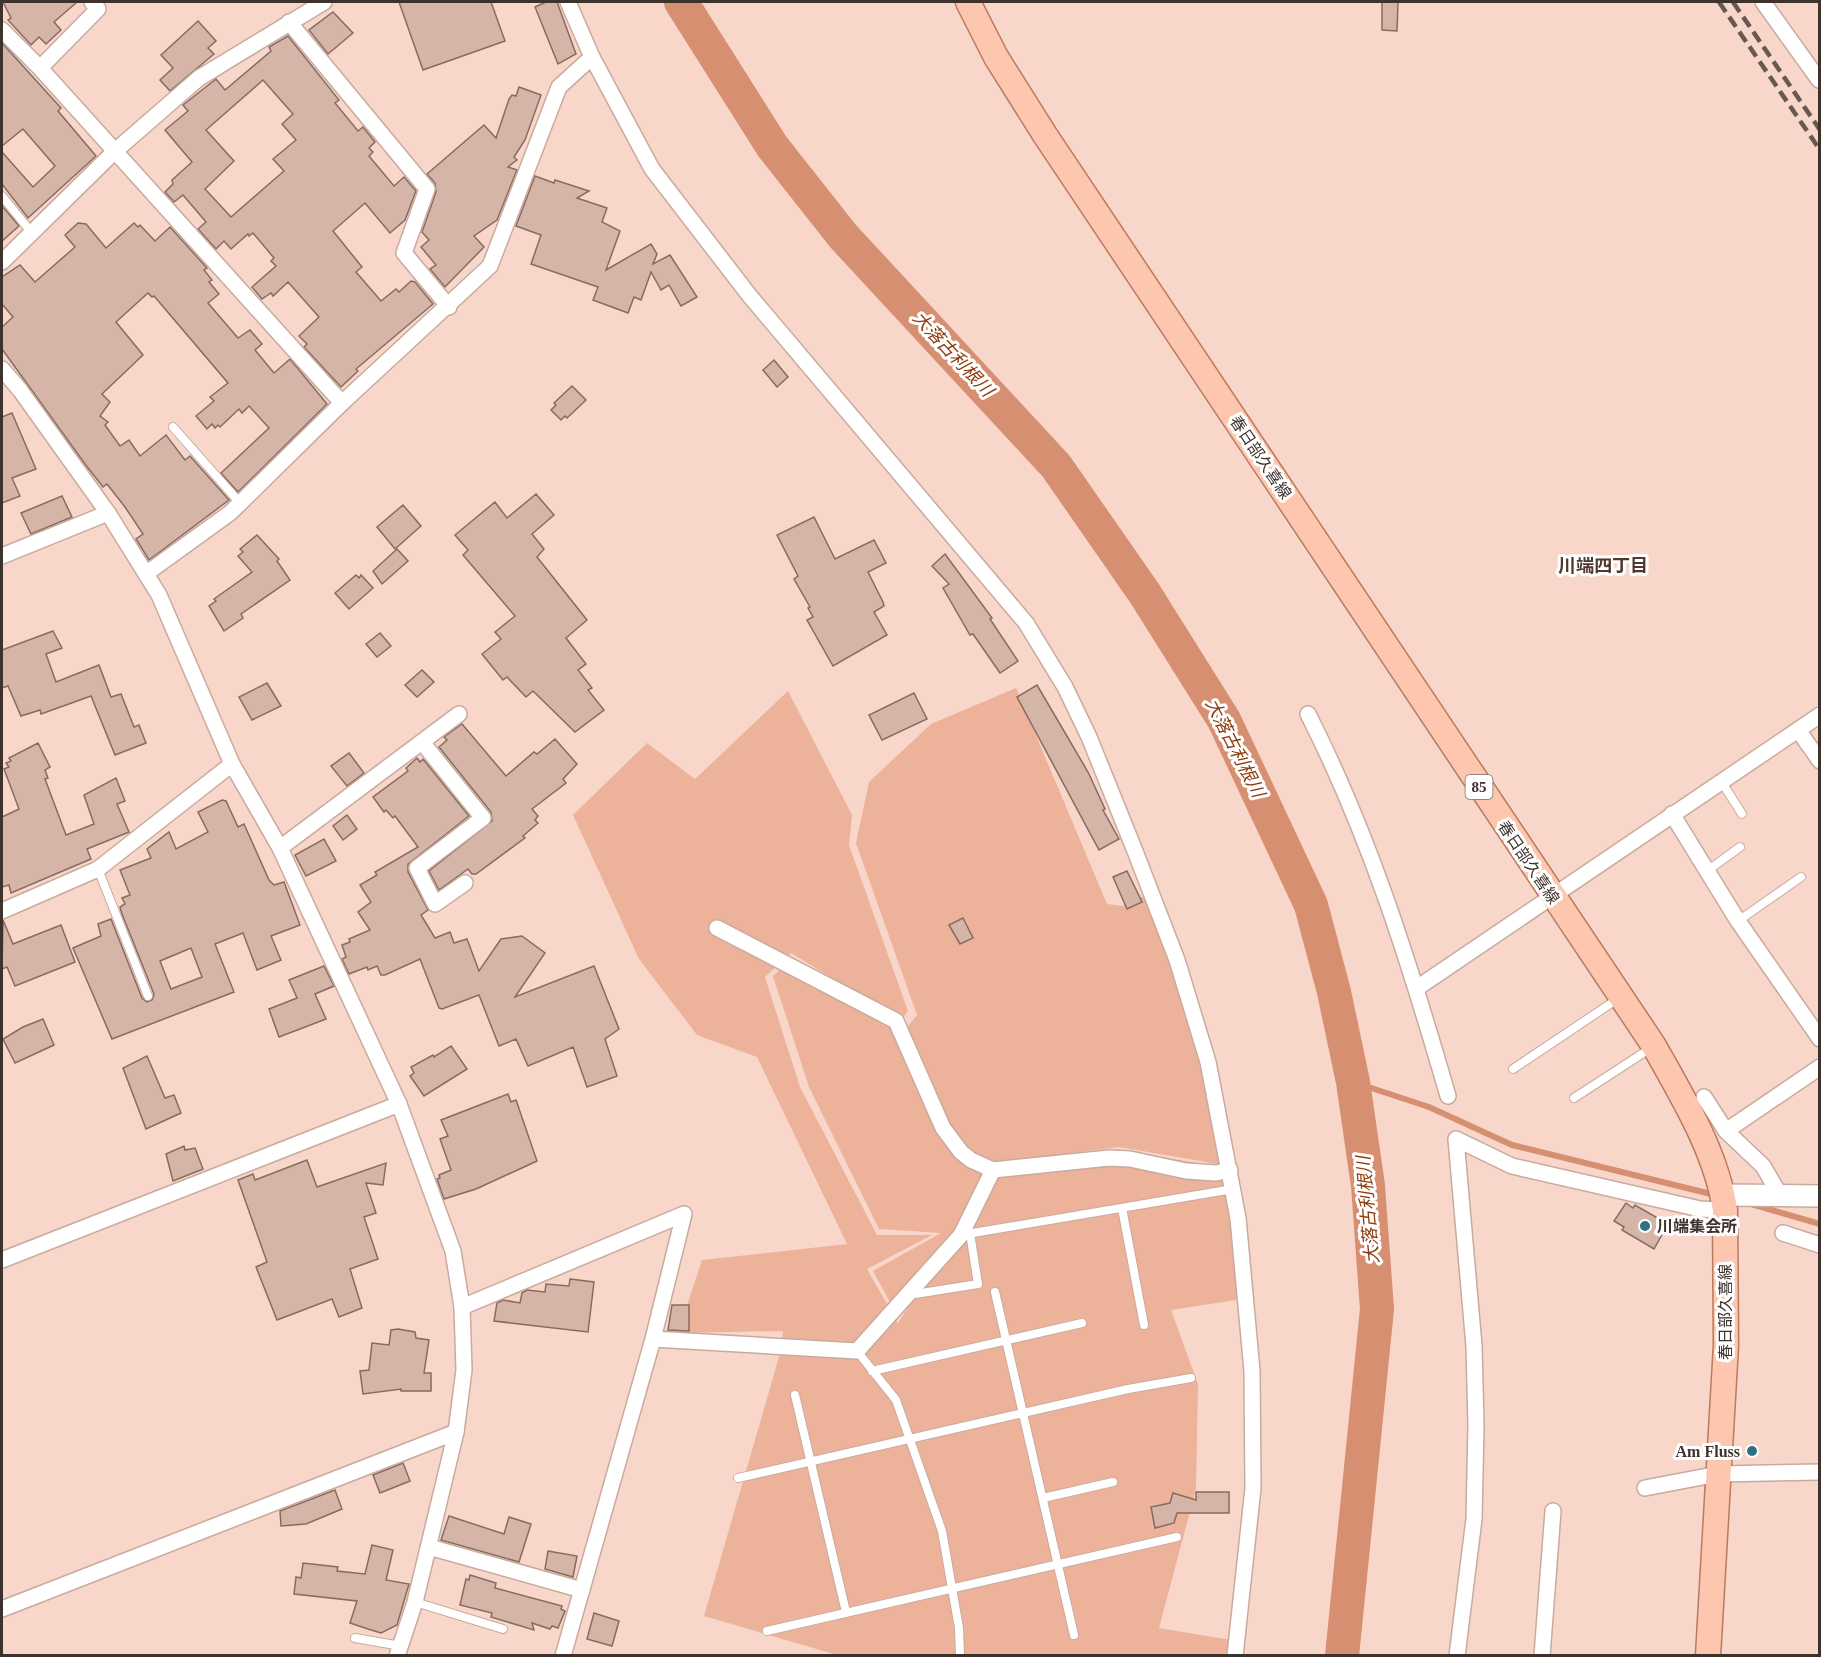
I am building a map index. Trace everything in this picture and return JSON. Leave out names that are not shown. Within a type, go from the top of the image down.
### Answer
[{"type":"main road","name":"春日部久喜線","points":[[968,2],[996,57],[1045,135],[1551,896],[1654,1046],[1698,1132],[1724,1202],[1726,1345],[1708,1656]]},
{"type":"main road","points":[[1724,1202],[1820,1196]]},
{"type":"street","points":[[40,68],[98,9],[92,2]]},
{"type":"street","points":[[4,256],[32,233],[114,152],[199,78],[324,2]]},
{"type":"street","points":[[568,2],[592,57],[652,169],[749,295],[1026,623],[1065,687],[1089,737],[1177,960],[1208,1062],[1230,1170],[1249,1308],[1252,1371],[1253,1476],[1235,1656]]},
{"type":"street","points":[[1763,2],[1819,81]]},
{"type":"street","points":[[289,22],[427,189],[404,252],[449,307]]},
{"type":"street","points":[[2,30],[40,68],[342,403]]},
{"type":"street","points":[[147,573],[240,503],[342,403],[449,307],[490,266],[559,87],[592,57]]},
{"type":"street","points":[[2,369],[20,390],[108,513],[147,573],[232,764],[280,848],[399,1104],[453,1251],[462,1307],[464,1370],[456,1432],[415,1602],[399,1651]]},
{"type":"street","points":[[2,556],[108,513]]},
{"type":"street","points":[[280,848],[459,714]]},
{"type":"street","points":[[1308,714],[1368,844],[1417,988],[1448,1096]]},
{"type":"street","points":[[1417,988],[1820,715]]},
{"type":"street","points":[[1798,730],[1820,761]]},
{"type":"street","points":[[422,742],[483,818],[417,868],[435,904],[465,883]]},
{"type":"street","points":[[2,911],[98,869],[232,764]]},
{"type":"street","points":[[1671,814],[1738,921],[1820,1039]]},
{"type":"street","points":[[717,928],[896,1021],[946,1134],[971,1160],[993,1170],[1108,1158],[1130,1159],[1186,1171],[1216,1173],[1230,1170]]},
{"type":"street","points":[[1726,1131],[1820,1067]]},
{"type":"street","points":[[1704,1097],[1726,1131],[1763,1166],[1781,1197]]},
{"type":"street","points":[[2,1260],[399,1104]]},
{"type":"street","points":[[1457,1656],[1473,1519],[1476,1426],[1474,1346],[1456,1139],[1512,1166],[1700,1209],[1724,1202]]},
{"type":"street","points":[[653,1339],[857,1351],[966,1234],[993,1170]]},
{"type":"street","points":[[462,1307],[684,1214],[653,1339],[563,1656]]},
{"type":"street","points":[[1783,1233],[1820,1245]]},
{"type":"street","points":[[2,1609],[456,1432]]},
{"type":"street","points":[[1645,1488],[1718,1474],[1820,1472]]},
{"type":"street","points":[[1542,1656],[1553,1511]]},
{"type":"street","points":[[429,1547],[582,1590]]},
{"type":"lane","points":[[2,196],[32,233]]},
{"type":"lane","points":[[173,428],[240,503]]},
{"type":"lane","points":[[1721,782],[1742,814]]},
{"type":"lane","points":[[1707,871],[1740,847]]},
{"type":"lane","points":[[98,869],[148,996]]},
{"type":"lane","points":[[1738,921],[1801,877]]},
{"type":"lane","points":[[1513,1069],[1621,996]]},
{"type":"lane","points":[[1574,1098],[1654,1046]]},
{"type":"lane","points":[[907,1295],[978,1284],[966,1234],[1233,1189]]},
{"type":"lane","points":[[1122,1208],[1144,1325]]},
{"type":"lane","points":[[995,1292],[1074,1635]]},
{"type":"lane","points":[[872,1371],[1082,1323]]},
{"type":"lane","points":[[857,1351],[896,1400],[942,1531],[962,1655]]},
{"type":"lane","points":[[738,1478],[1128,1389],[1191,1378]]},
{"type":"lane","points":[[795,1395],[846,1612]]},
{"type":"lane","points":[[1043,1498],[1113,1482]]},
{"type":"lane","points":[[767,1631],[1177,1538]]},
{"type":"lane","points":[[415,1602],[503,1629]]},
{"type":"lane","points":[[356,1638],[399,1651]]},
{"type":"shaded area","points":[[1016,688],[1107,904],[1123,906],[1144,896],[1170,962],[1205,1073],[1223,1165],[1119,1147],[999,1162],[898,1317],[873,1271],[941,1233],[879,1229],[809,1087],[773,976],[788,962],[904,1031],[917,1015],[856,843],[869,782],[931,724]]},
{"type":"shaded area","points":[[788,691],[852,815],[849,845],[908,1011],[901,1020],[791,953],[765,977],[800,1087],[877,1235],[932,1235],[867,1269],[898,1323],[1000,1164],[1117,1150],[1223,1167],[1242,1299],[1171,1310],[1198,1384],[1196,1489],[1159,1628],[1231,1640],[1229,1655],[837,1655],[704,1616],[781,1350],[783,1331],[678,1333],[702,1260],[847,1244],[757,1057],[697,1035],[639,959],[573,815],[647,743],[695,779]]},
{"type":"building","points":[[3,2],[77,2],[54,22],[61,30],[46,44],[39,37],[31,45],[8,20],[11,18]]},
{"type":"building","points":[[399,2],[491,2],[505,41],[423,70]]},
{"type":"building","points":[[546,2],[557,2],[576,54],[558,64],[535,7]]},
{"type":"building","points":[[1382,2],[1398,2],[1397,31],[1382,30]]},
{"type":"building","points":[[333,12],[353,33],[328,54],[309,30]]},
{"type":"building","points":[[198,21],[216,41],[208,48],[214,54],[170,91],[160,80],[173,68],[161,55]]},
{"type":"building","points":[[288,36],[339,100],[335,103],[358,131],[363,127],[375,142],[369,148],[373,152],[369,156],[394,186],[404,177],[416,191],[405,220],[390,233],[365,203],[333,231],[362,267],[356,272],[381,301],[396,289],[399,292],[411,281],[415,282],[433,304],[356,369],[358,371],[341,387],[304,347],[307,344],[299,336],[319,317],[288,282],[273,296],[271,293],[262,299],[252,287],[276,266],[271,261],[274,258],[253,233],[249,236],[248,234],[231,249],[224,241],[216,249],[198,229],[206,222],[183,195],[174,202],[165,192],[173,184],[172,180],[192,162],[165,130],[188,111],[183,105],[216,79],[225,90],[271,51],[269,47]],"holes":[[[263,80],[293,114],[282,124],[296,140],[273,159],[284,171],[231,217],[205,189],[234,161],[206,130]]]},
{"type":"building","points":[[2,43],[61,108],[58,111],[96,156],[28,218],[2,184],[2,152],[33,187],[55,166],[23,129],[2,146]]},
{"type":"building","points":[[519,87],[541,95],[525,140],[514,157],[517,160],[508,167],[517,170],[497,220],[474,236],[484,247],[445,287],[430,269],[436,265],[421,247],[429,240],[422,232],[436,192],[435,183],[427,174],[484,125],[496,138],[509,99],[512,95],[516,96]]},
{"type":"building","points":[[535,176],[589,191],[577,198],[607,208],[602,222],[620,231],[606,270],[651,244],[657,254],[653,264],[670,255],[697,297],[681,306],[669,285],[661,290],[651,272],[641,300],[634,297],[628,313],[593,300],[598,287],[531,264],[541,235],[516,226]]},
{"type":"building","points":[[3,207],[19,226],[2,241],[2,209]]},
{"type":"building","points":[[78,223],[86,224],[106,248],[134,223],[138,227],[140,225],[155,241],[170,227],[207,268],[204,270],[212,280],[209,282],[219,294],[208,303],[238,338],[250,330],[262,344],[255,350],[274,373],[290,359],[327,404],[238,492],[221,473],[269,428],[249,406],[242,413],[239,409],[220,427],[218,425],[215,428],[212,424],[207,429],[196,416],[214,401],[210,397],[228,383],[154,296],[148,293],[116,322],[143,355],[102,394],[110,402],[100,416],[108,422],[105,425],[120,446],[129,440],[140,456],[166,435],[185,460],[190,456],[229,500],[149,560],[136,539],[143,534],[125,507],[107,484],[103,487],[85,464],[2,349],[2,327],[13,317],[2,304],[2,277],[20,265],[35,282],[75,247],[65,235]]},
{"type":"building","points":[[774,360],[788,377],[777,387],[763,370]]},
{"type":"building","points":[[572,386],[586,400],[567,418],[565,416],[561,420],[551,410],[556,405],[554,403]]},
{"type":"building","points":[[12,413],[36,469],[12,478],[20,496],[2,503],[2,417]]},
{"type":"building","points":[[536,494],[554,515],[532,534],[544,549],[537,557],[587,620],[566,638],[586,664],[578,670],[592,688],[588,690],[604,710],[575,732],[533,691],[526,697],[507,677],[503,680],[482,654],[501,639],[495,632],[515,616],[463,555],[468,550],[455,535],[495,502],[507,518]]},
{"type":"building","points":[[62,496],[72,517],[31,534],[21,513]]},
{"type":"building","points":[[403,505],[421,526],[395,549],[377,527]]},
{"type":"building","points":[[814,517],[835,559],[874,540],[886,563],[868,572],[884,606],[874,612],[887,635],[833,666],[807,620],[813,617],[808,608],[810,607],[794,579],[798,576],[777,535]]},
{"type":"building","points":[[257,535],[279,559],[277,561],[290,580],[241,614],[243,618],[224,631],[209,606],[216,601],[214,599],[252,572],[238,556],[243,552],[240,549]]},
{"type":"building","points":[[397,549],[408,561],[382,584],[373,571]]},
{"type":"building","points":[[945,554],[992,618],[990,619],[1018,661],[1000,673],[973,634],[970,635],[943,588],[949,584],[932,566]]},
{"type":"building","points":[[356,575],[359,578],[361,575],[373,588],[349,609],[335,593]]},
{"type":"building","points":[[53,631],[62,648],[46,654],[56,682],[99,665],[111,697],[121,694],[134,727],[139,725],[146,743],[115,755],[91,696],[41,714],[40,710],[21,716],[8,686],[2,688],[2,650]]},
{"type":"building","points":[[380,633],[391,646],[377,657],[366,644]]},
{"type":"building","points":[[422,670],[434,682],[417,697],[405,685]]},
{"type":"building","points":[[267,683],[281,706],[252,720],[239,697]]},
{"type":"building","points":[[1037,685],[1088,772],[1105,809],[1103,810],[1119,839],[1099,850],[1017,697]]},
{"type":"building","points":[[914,693],[927,719],[882,740],[869,715]]},
{"type":"building","points":[[462,724],[506,776],[534,752],[537,754],[555,739],[577,764],[563,779],[566,783],[532,809],[538,816],[535,820],[538,823],[523,836],[525,838],[476,874],[472,874],[468,869],[439,890],[429,871],[492,821],[491,812],[439,747],[447,740],[444,737]]},
{"type":"building","points":[[38,743],[50,767],[45,770],[48,778],[45,779],[66,835],[94,824],[84,795],[116,778],[125,801],[117,804],[129,832],[87,849],[91,859],[11,893],[9,885],[2,887],[2,817],[19,809],[4,769],[9,767],[6,763],[11,761],[9,758]]},
{"type":"building","points":[[349,753],[364,773],[347,786],[331,766]]},
{"type":"building","points":[[417,758],[420,762],[423,759],[469,816],[408,864],[408,872],[428,910],[421,915],[435,938],[450,932],[454,943],[467,939],[479,971],[501,939],[522,936],[545,953],[515,997],[594,966],[619,1029],[605,1039],[617,1076],[587,1087],[573,1047],[528,1066],[516,1039],[499,1046],[479,995],[442,1009],[439,1008],[420,959],[385,975],[381,975],[377,966],[349,974],[342,959],[346,957],[342,945],[350,942],[349,939],[370,930],[358,912],[371,902],[360,885],[377,875],[375,872],[418,847],[395,816],[393,818],[386,810],[384,812],[373,797],[408,771],[406,768]]},
{"type":"building","points":[[222,800],[226,801],[238,827],[244,824],[269,880],[274,885],[284,882],[300,925],[271,936],[281,960],[257,970],[243,933],[215,944],[234,992],[112,1039],[73,948],[101,936],[98,924],[111,919],[142,998],[147,1002],[152,1000],[154,994],[120,907],[125,904],[122,898],[130,895],[120,870],[151,858],[147,849],[169,832],[176,849],[208,832],[198,812]],"holes":[[[191,948],[202,977],[171,989],[160,961]]]},
{"type":"building","points":[[347,815],[357,829],[343,840],[333,826]]},
{"type":"building","points":[[324,839],[336,861],[306,876],[295,855]]},
{"type":"building","points":[[1127,871],[1142,902],[1127,909],[1113,877]]},
{"type":"building","points":[[963,918],[973,938],[960,944],[949,925]]},
{"type":"building","points":[[3,920],[13,944],[61,925],[75,962],[15,986],[7,967],[2,969]]},
{"type":"building","points":[[324,966],[334,986],[315,994],[326,1019],[279,1037],[269,1009],[297,998],[289,980]]},
{"type":"building","points":[[43,1019],[54,1045],[15,1063],[3,1039]]},
{"type":"building","points":[[451,1046],[467,1069],[424,1096],[410,1076],[414,1073],[411,1067],[433,1055],[434,1057]]},
{"type":"building","points":[[147,1056],[165,1098],[174,1095],[181,1113],[146,1129],[123,1068]]},
{"type":"building","points":[[508,1094],[511,1102],[516,1100],[537,1161],[476,1189],[444,1199],[437,1179],[440,1178],[439,1175],[451,1170],[440,1139],[448,1136],[441,1120]]},
{"type":"building","points":[[184,1146],[185,1150],[195,1148],[203,1169],[173,1181],[166,1154]]},
{"type":"building","points":[[307,1160],[317,1187],[386,1163],[383,1185],[366,1183],[376,1213],[364,1217],[378,1259],[350,1269],[362,1308],[339,1317],[332,1299],[277,1320],[256,1267],[267,1262],[238,1180],[253,1174],[255,1180]]},
{"type":"building","name":"川端集会所","points":[[1626,1203],[1633,1208],[1635,1205],[1668,1224],[1654,1249],[1622,1230],[1624,1227],[1614,1221]]},
{"type":"building","points":[[570,1279],[594,1282],[588,1332],[494,1321],[497,1303],[503,1300],[520,1303],[522,1293],[527,1290],[545,1292],[546,1284],[569,1286]]},
{"type":"building","points":[[672,1305],[689,1305],[689,1331],[668,1330]]},
{"type":"building","points":[[391,1330],[415,1332],[416,1338],[429,1340],[424,1373],[431,1373],[431,1391],[401,1391],[401,1389],[363,1394],[360,1371],[369,1370],[372,1343],[389,1345]]},
{"type":"building","points":[[403,1463],[410,1481],[380,1493],[373,1475]]},
{"type":"building","points":[[335,1490],[342,1509],[306,1524],[281,1526],[280,1511]]},
{"type":"building","points":[[1196,1492],[1229,1492],[1229,1513],[1177,1513],[1174,1523],[1155,1528],[1151,1507],[1170,1503],[1173,1493],[1196,1500]]},
{"type":"building","points":[[449,1516],[504,1534],[509,1517],[531,1524],[519,1562],[441,1540]]},
{"type":"building","points":[[372,1545],[393,1550],[386,1580],[409,1584],[397,1625],[381,1633],[371,1630],[350,1623],[357,1601],[294,1594],[296,1577],[301,1578],[303,1563],[338,1567],[337,1571],[365,1574]]},
{"type":"building","points":[[548,1551],[577,1556],[573,1577],[545,1569]]},
{"type":"building","points":[[470,1575],[496,1583],[495,1588],[562,1606],[561,1609],[565,1611],[558,1628],[552,1626],[550,1629],[532,1623],[534,1630],[491,1617],[492,1613],[460,1605],[466,1579],[469,1580]]},
{"type":"building","points":[[594,1613],[619,1621],[612,1646],[587,1639]]},
{"type":"waterway","name":"大落古利根川","points":[[681,2],[772,146],[843,236],[1056,466],[1145,594],[1224,720],[1311,905],[1334,992],[1353,1082],[1368,1186],[1377,1309],[1342,1656]]},
{"type":"waterway","points":[[1353,1082],[1429,1107],[1512,1145],[1715,1195]]},
{"type":"waterway","points":[[1751,1204],[1820,1224]]},
{"type":"railway","points":[[1719,2],[1820,150]]},
{"type":"railway","points":[[1733,2],[1820,130]]},
{"type":"place","name":"川端集会所","points":[[1645,1226]]},
{"type":"place","name":"Am Fluss","points":[[1752,1451]]},
{"type":"district","name":"川端四丁目","points":[[1603,566]]}]
